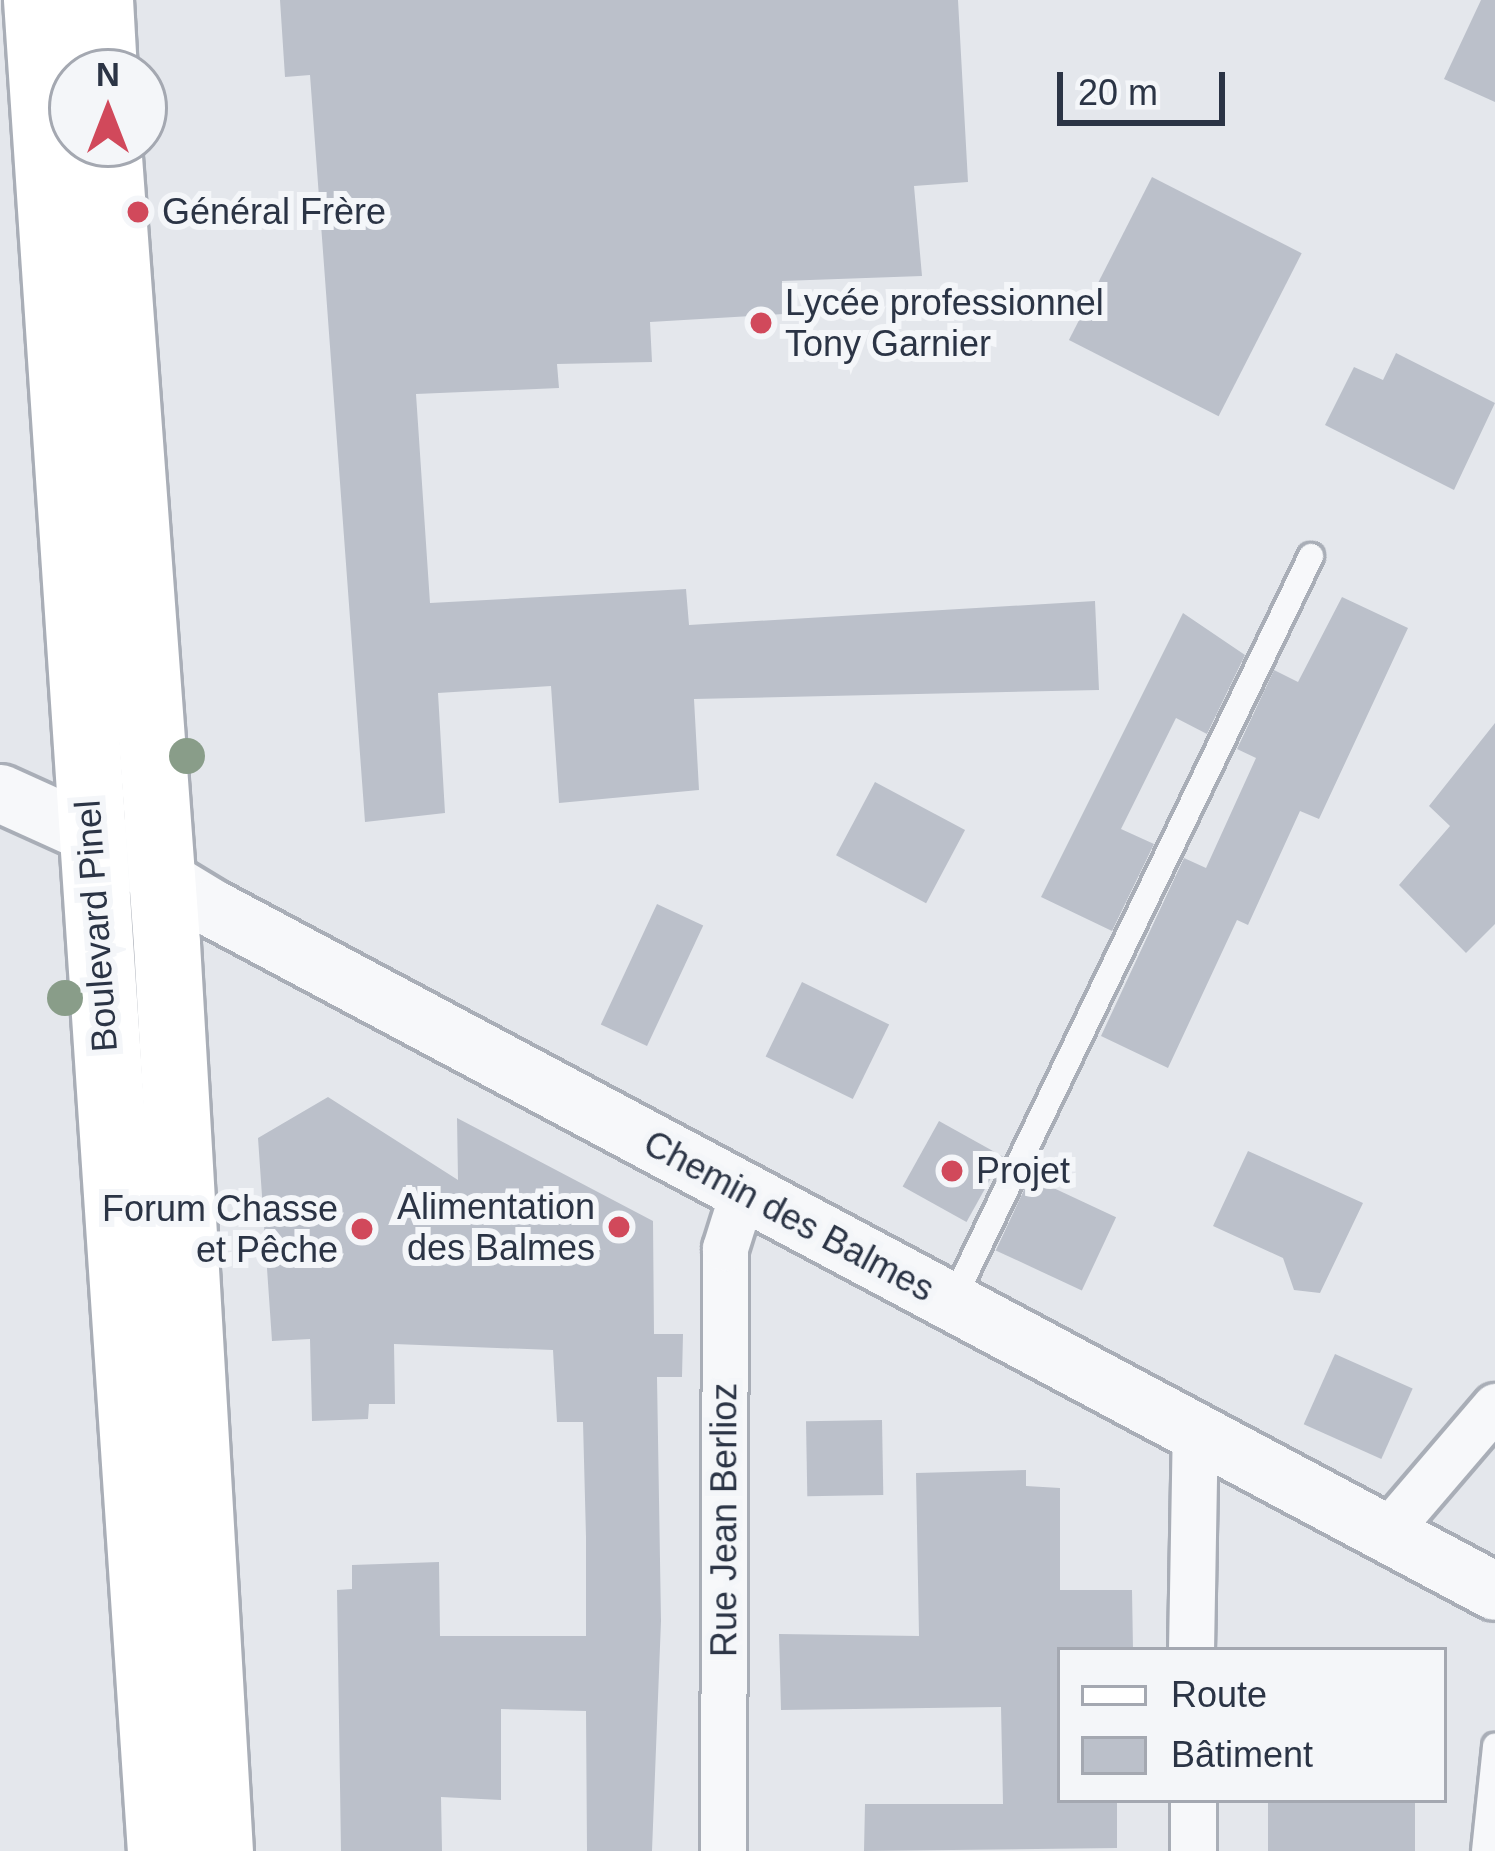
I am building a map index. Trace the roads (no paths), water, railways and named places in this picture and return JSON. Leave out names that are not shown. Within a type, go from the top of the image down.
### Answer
[{"type":"main road","name":"Boulevard Pinel","points":[[37,0],[88,833],[161,1851]]},
{"type":"main road","points":[[100,0],[103,48]]},
{"type":"main road","name":"Boulevard Pinel","points":[[110,168],[160,878],[220,1851]]},
{"type":"street","name":"Chemin des Balmes","points":[[0,794],[88,833],[160,878],[1495,1591]]},
{"type":"street","name":"Rue Jean Berlioz","points":[[723,1851],[724,1247],[743,1191]]},
{"type":"street","points":[[1387,1532],[1495,1406]]},
{"type":"street","points":[[1191,1647],[1196,1430]]},
{"type":"street","points":[[1192,1803],[1193,1851]]},
{"type":"lane","points":[[952,1302],[1311,556]]},
{"type":"lane","points":[[1484,1851],[1495,1746]]},
{"type":"place","name":"Général Frère","points":[[138,212]]},
{"type":"place","name":"Lycée professionnel Tony Garnier","points":[[761,323]]},
{"type":"place","name":"Projet","points":[[952,1171]]},
{"type":"place","name":"Alimentation des Balmes","points":[[619,1227]]},
{"type":"place","name":"Forum Chasse et Pêche","points":[[362,1229]]}]
